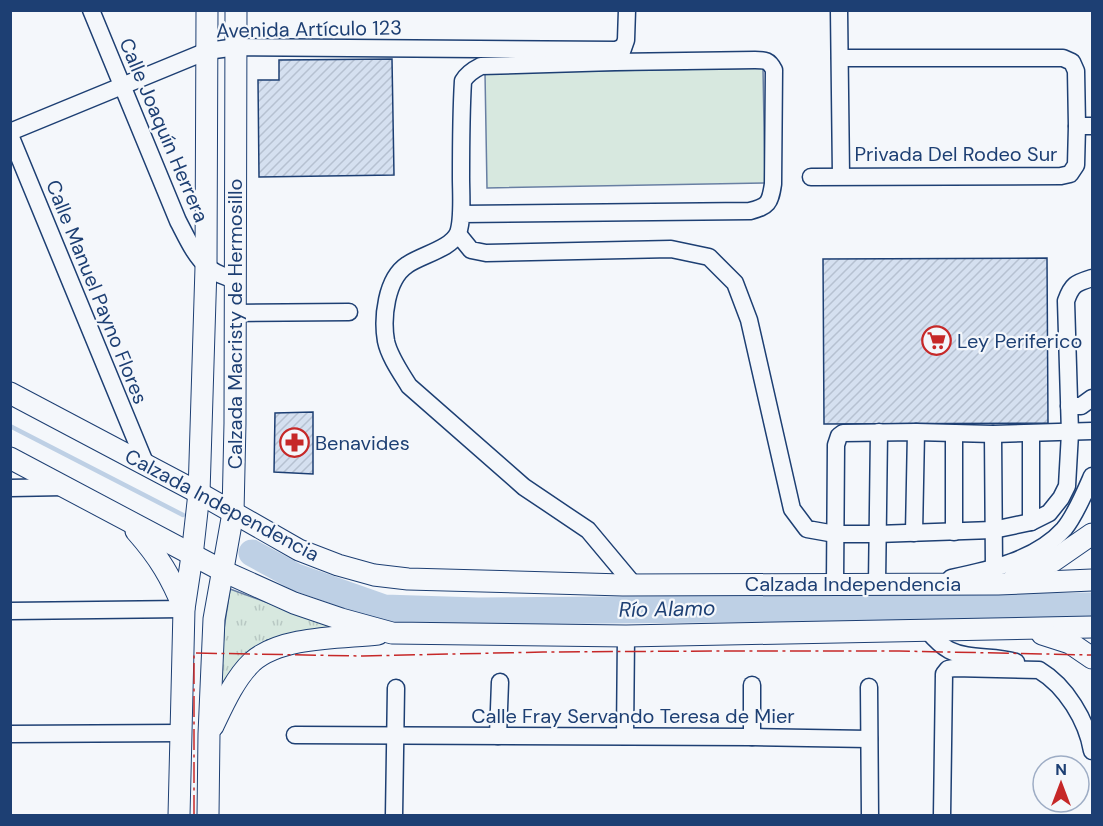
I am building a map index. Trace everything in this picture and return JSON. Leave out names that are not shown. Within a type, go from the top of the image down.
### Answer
[{"type":"main road","name":"Calzada Macristy de Hermosillo","points":[[179,816],[184,609],[199,493],[206,267],[207,10]]},
{"type":"main road","name":"Calzada Macristy de Hermosillo","points":[[208,816],[214,619],[233,513],[236,10]]},
{"type":"main road","name":"Calzada Independencia","points":[[10,393],[199,493],[299,550],[338,566],[374,575],[408,579],[634,585],[927,584],[996,576],[1092,580]]},
{"type":"main road","points":[[10,458],[223,571],[294,603],[392,633]]},
{"type":"main road","points":[[126,519],[163,564],[184,609]]},
{"type":"main road","points":[[996,576],[1053,561],[1092,534]]},
{"type":"main road","points":[[209,734],[235,684],[252,662],[273,649],[292,643],[392,633],[626,636],[1092,627]]},
{"type":"main road","points":[[1024,628],[1070,643],[1092,658]]},
{"type":"street","name":"Calle Joaquín Herrera","points":[[91,10],[178,221],[206,267]]},
{"type":"street","points":[[615,62],[620,57],[626,40],[627,10]]},
{"type":"street","points":[[839,10],[842,176]]},
{"type":"street","name":"Avenida Artículo 123","points":[[10,133],[207,51],[237,47],[616,50],[623,47]]},
{"type":"street","name":"Privada Del Rodeo Sur","points":[[811,177],[1061,176],[1070,174],[1076,165],[1085,126],[1084,109],[1072,62],[1063,58],[840,58]]},
{"type":"street","points":[[461,214],[750,211],[765,207],[770,199],[773,184],[774,70],[771,63],[755,60],[615,62],[481,66],[475,69],[465,76],[463,81],[461,214],[458,234],[449,243],[406,265],[393,280],[385,306],[386,342],[397,368],[409,386],[524,487],[588,530],[634,585]]},
{"type":"street","name":"Calle Manuel Payno Flores","points":[[10,133],[146,465]]},
{"type":"street","points":[[458,234],[471,250],[486,253],[671,249],[709,257],[735,283],[749,320],[792,509],[807,529],[835,534],[993,530],[1030,522],[1049,513],[1067,486],[1070,433],[1066,301],[1070,288],[1078,282],[1092,278]]},
{"type":"street","points":[[206,267],[234,280]]},
{"type":"street","points":[[235,313],[349,312]]},
{"type":"street","points":[[1069,406],[1081,406],[1092,398]]},
{"type":"street","points":[[835,584],[836,445],[839,436],[843,433],[993,434],[1092,431]]},
{"type":"street","points":[[877,584],[879,432]]},
{"type":"street","points":[[914,532],[916,432]]},
{"type":"street","points":[[954,433],[954,532]]},
{"type":"street","points":[[1030,522],[1031,433]]},
{"type":"street","points":[[993,434],[993,530],[996,576]]},
{"type":"street","points":[[996,576],[1019,559],[1048,543],[1065,528],[1092,476]]},
{"type":"street","points":[[10,488],[65,487]]},
{"type":"street","points":[[10,611],[184,609]]},
{"type":"street","points":[[927,630],[949,650],[962,654],[1008,659],[1038,670],[1053,681],[1076,708],[1090,739],[1092,752]]},
{"type":"street","points":[[625,736],[626,636]]},
{"type":"street","points":[[942,816],[944,674],[948,669],[954,668],[1038,670]]},
{"type":"street","points":[[498,736],[500,682]]},
{"type":"street","points":[[752,685],[752,737]]},
{"type":"street","points":[[869,687],[870,816]]},
{"type":"street","points":[[394,816],[396,688]]},
{"type":"street","points":[[10,734],[180,733]]},
{"type":"street","name":"Calle Fray Servando Teresa de Mier","points":[[295,735],[869,739]]},
{"type":"green space","points":[[763,68],[765,183],[487,188],[485,73]]},
{"type":"green space","points":[[230,589],[342,630],[267,640],[220,695],[224,629]]},
{"type":"building","points":[[392,59],[394,175],[259,177],[258,80],[279,80],[279,60]]},
{"type":"building","name":"Ley Periferico","points":[[1047,258],[1048,423],[824,424],[823,259]]},
{"type":"building","name":"Benavides","points":[[313,412],[313,474],[274,472],[275,413]]},
{"type":"waterway","points":[[10,426],[183,515]]},
{"type":"waterway","name":"Río Alamo","points":[[252,553],[296,577],[384,608],[478,611],[1092,606]]},
{"type":"power","points":[[194,816],[194,653],[363,656],[543,652],[899,651],[1092,655]]},
{"type":"place","name":"Ley Periferico","points":[[936,341]]},
{"type":"place","name":"Benavides","points":[[294,443]]}]
